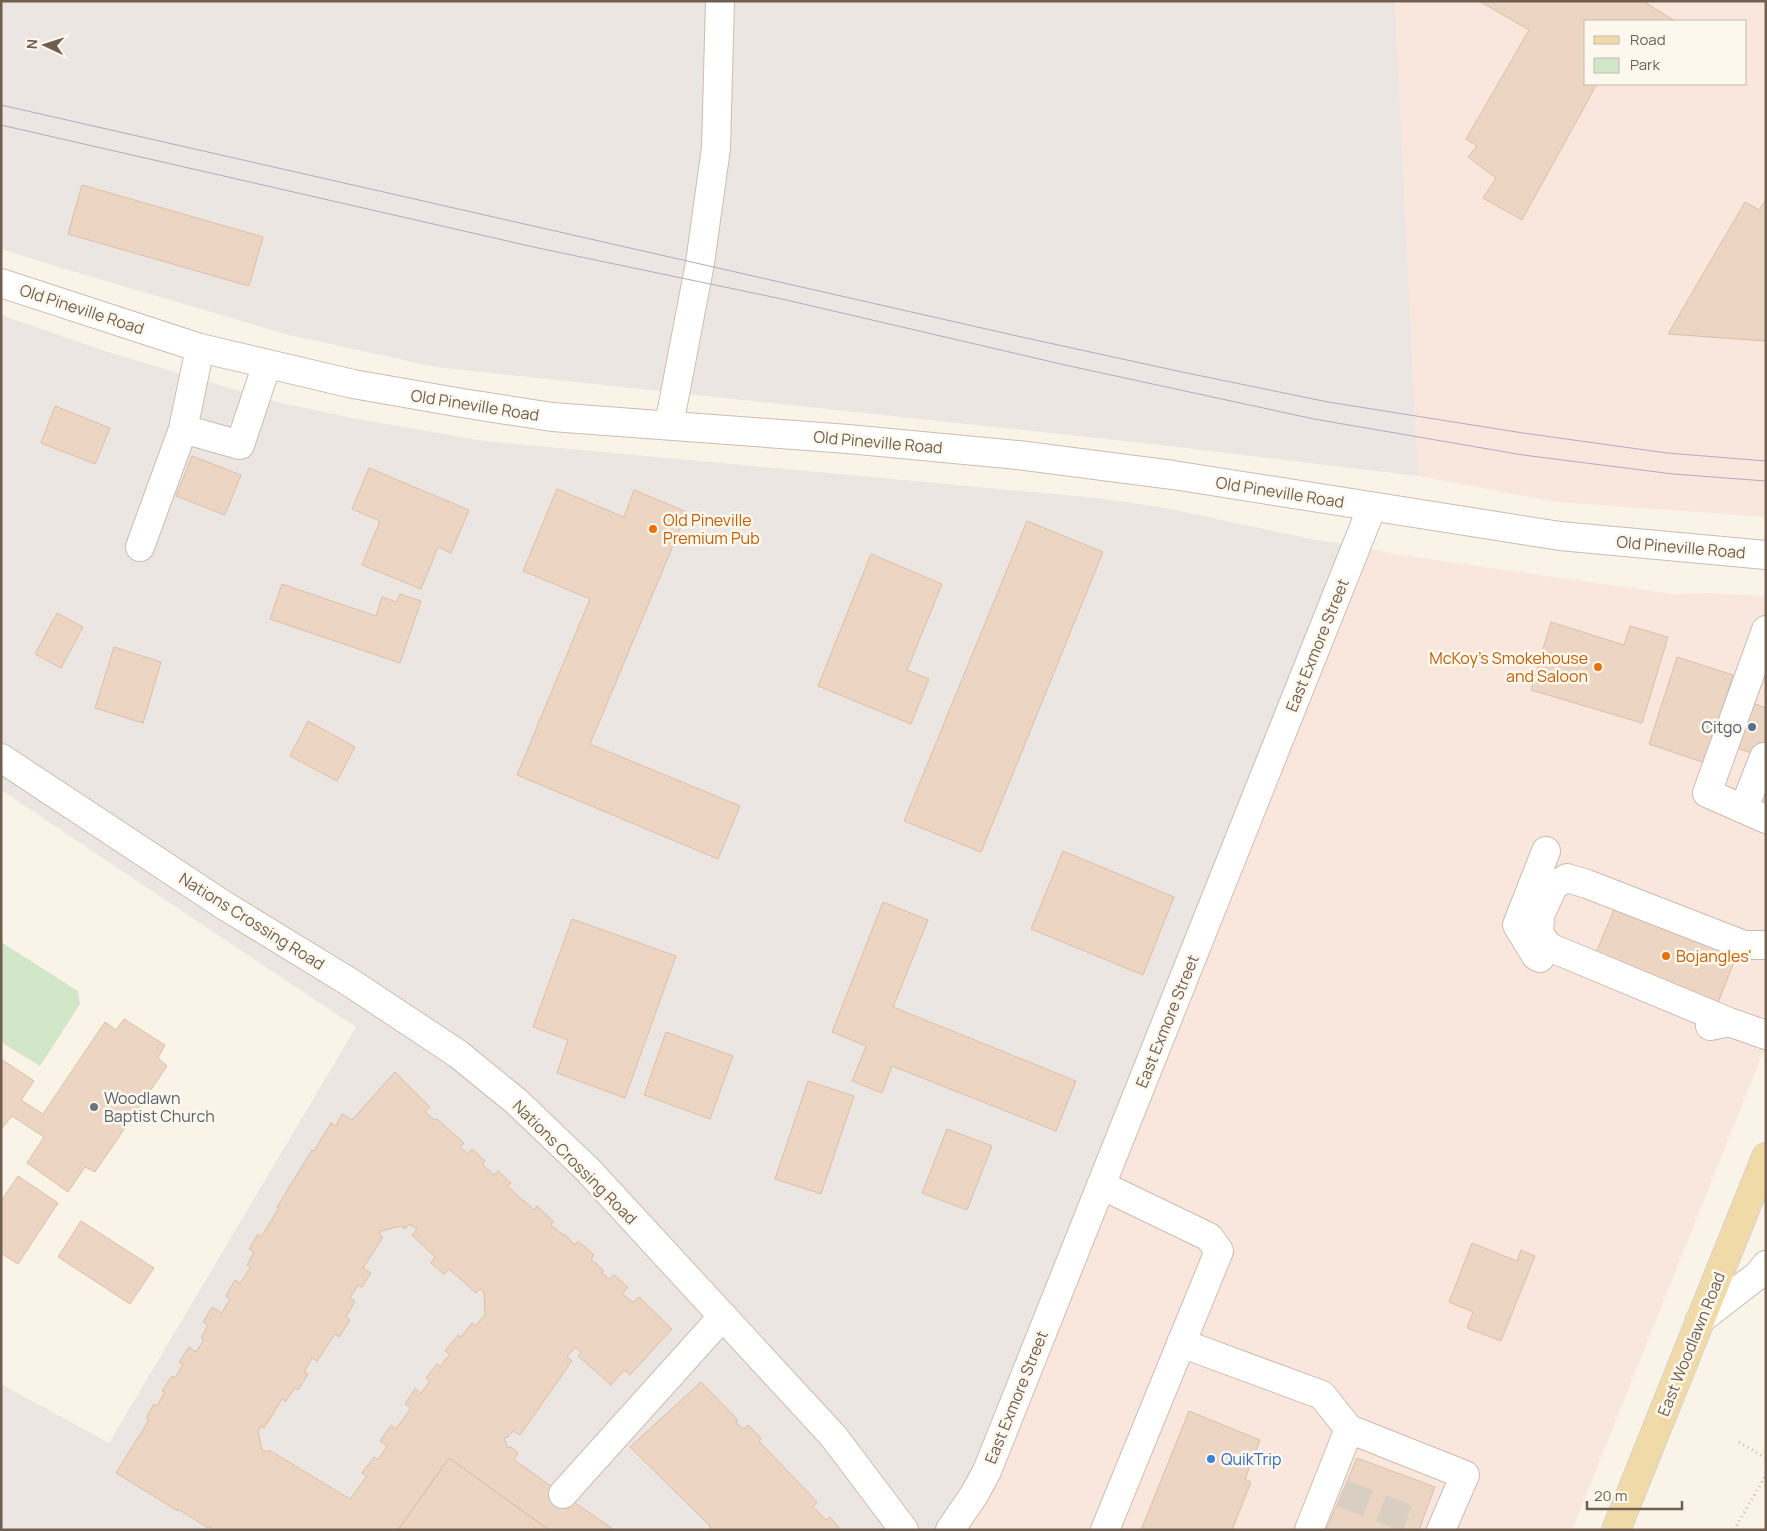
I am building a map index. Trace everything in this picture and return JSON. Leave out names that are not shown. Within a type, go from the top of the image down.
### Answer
[{"type":"main road","name":"East Woodlawn Road","points":[[1616,1530],[1766,1157]]},
{"type":"street","points":[[669,425],[700,263],[716,148],[720,1]]},
{"type":"street","name":"Old Pineville Road","points":[[1,283],[200,348],[353,384],[480,406],[552,417],[848,439],[1018,455],[1173,475],[1560,536],[1766,555]]},
{"type":"street","points":[[140,547],[183,429],[200,348]]},
{"type":"street","points":[[183,429],[240,444],[267,364]]},
{"type":"street","name":"East Exmore Street","points":[[950,1530],[974,1495],[987,1471],[1372,507]]},
{"type":"street","points":[[1764,757],[1755,814],[1707,793],[1765,634]]},
{"type":"street","name":"Nations Crossing Road","points":[[1,758],[222,904],[351,983],[458,1054],[517,1102],[588,1170],[834,1437],[904,1530]]},
{"type":"street","points":[[1729,1022],[1712,1027],[1536,956],[1517,925],[1546,851],[1567,878],[1744,945],[1766,945]]},
{"type":"street","points":[[1567,878],[1554,884],[1540,915],[1539,934],[1549,946],[1729,1022],[1766,1035]]},
{"type":"street","points":[[1101,1185],[1209,1237],[1219,1251],[1105,1530]]},
{"type":"street","points":[[1700,1320],[1758,1275],[1766,1265]]},
{"type":"street","points":[[563,1494],[723,1316]]},
{"type":"street","points":[[1181,1343],[1322,1395],[1349,1429],[1465,1475],[1432,1528]]},
{"type":"street","points":[[1309,1530],[1334,1490],[1349,1429]]},
{"type":"path","points":[[1739,1442],[1766,1458]]},
{"type":"path","points":[[1734,1530],[1766,1476]]},
{"type":"shaded area","points":[[1,1],[1395,1],[1418,476],[1152,444],[436,367],[289,335],[1,249]]},
{"type":"shaded area","points":[[1395,1],[1766,1],[1766,517],[1556,502],[1418,476]]},
{"type":"shaded area","points":[[1,315],[111,353],[277,402],[362,420],[485,441],[1097,498],[1166,508],[1311,539],[1364,547],[957,1530],[1,1530],[1,1384],[109,1443],[356,1027],[1,790]]},
{"type":"shaded area","points":[[1364,547],[1394,554],[1673,594],[1707,593],[1766,596],[1766,1045],[1572,1530],[957,1530]]},
{"type":"green space","points":[[1,942],[78,991],[80,1004],[40,1066],[1,1042]]},
{"type":"building","points":[[1479,1],[1647,1],[1646,3],[1673,20],[1584,20],[1584,85],[1596,85],[1522,220],[1483,198],[1496,178],[1468,157],[1477,146],[1466,139],[1529,30]]},
{"type":"building","points":[[82,185],[263,237],[249,286],[68,234]]},
{"type":"building","points":[[1766,199],[1766,341],[1668,334],[1745,202],[1759,210]]},
{"type":"building","points":[[55,406],[110,428],[95,464],[41,443]]},
{"type":"building","points":[[192,456],[241,475],[225,515],[176,496]]},
{"type":"building","points":[[369,468],[469,510],[451,553],[438,547],[421,589],[362,565],[380,521],[352,509]]},
{"type":"building","points":[[557,489],[624,517],[634,490],[687,512],[590,744],[740,806],[718,859],[517,775],[590,599],[523,571]]},
{"type":"building","points":[[1027,521],[1103,552],[981,852],[904,821]]},
{"type":"building","points":[[871,554],[942,584],[907,670],[929,679],[911,724],[818,686]]},
{"type":"building","points":[[282,584],[376,616],[382,597],[397,602],[400,594],[421,601],[400,663],[270,619]]},
{"type":"building","points":[[57,613],[83,627],[61,668],[35,654]]},
{"type":"building","name":"McKoy's Smokehouse and Saloon","points":[[1551,622],[1624,645],[1630,626],[1668,637],[1642,723],[1531,690]]},
{"type":"building","points":[[114,647],[161,662],[143,723],[95,708]]},
{"type":"building","points":[[1677,657],[1733,675],[1705,763],[1649,744]]},
{"type":"building","name":"Citgo","points":[[1747,701],[1766,708],[1766,758],[1731,746]]},
{"type":"building","points":[[308,721],[355,747],[337,781],[290,756]]},
{"type":"building","points":[[1063,851],[1174,897],[1143,975],[1031,929]]},
{"type":"building","points":[[883,902],[928,920],[893,1007],[1076,1081],[1056,1131],[892,1066],[882,1093],[852,1081],[866,1046],[832,1032]]},
{"type":"building","name":"Bojangles'","points":[[1615,907],[1736,957],[1717,1005],[1595,955]]},
{"type":"building","points":[[572,919],[676,956],[625,1098],[557,1073],[568,1040],[533,1027]]},
{"type":"building","name":"Woodlawn Baptist Church","points":[[124,1019],[165,1045],[158,1058],[167,1066],[95,1172],[85,1167],[68,1192],[27,1163],[44,1137],[12,1116],[1,1129],[1,1059],[34,1081],[21,1100],[43,1114],[105,1022],[116,1030]]},
{"type":"building","points":[[666,1032],[733,1056],[710,1119],[644,1095]]},
{"type":"building","points":[[395,1072],[430,1107],[425,1112],[435,1120],[437,1119],[464,1143],[460,1147],[468,1154],[472,1149],[485,1161],[482,1164],[494,1175],[498,1171],[511,1183],[507,1186],[534,1210],[537,1206],[553,1221],[551,1225],[575,1245],[578,1241],[594,1255],[591,1259],[604,1271],[602,1273],[609,1279],[614,1275],[628,1287],[622,1294],[633,1302],[639,1297],[672,1329],[630,1375],[624,1370],[611,1385],[578,1356],[581,1352],[575,1347],[567,1357],[572,1361],[520,1435],[513,1431],[508,1437],[504,1438],[508,1448],[511,1447],[518,1453],[514,1460],[614,1530],[549,1530],[449,1458],[398,1530],[215,1530],[210,1527],[208,1528],[178,1509],[178,1511],[116,1473],[149,1420],[146,1418],[154,1404],[157,1406],[165,1392],[162,1391],[172,1376],[175,1378],[183,1364],[179,1362],[189,1347],[196,1352],[204,1340],[201,1338],[208,1325],[203,1322],[212,1307],[222,1313],[230,1299],[226,1296],[235,1280],[240,1283],[251,1267],[247,1265],[254,1252],[249,1249],[258,1234],[261,1237],[312,1150],[314,1151],[331,1123],[336,1126],[342,1114],[352,1120]],"holes":[[[409,1224],[417,1229],[412,1235],[435,1257],[431,1263],[444,1274],[449,1269],[476,1293],[480,1289],[484,1292],[485,1314],[476,1326],[472,1323],[461,1337],[458,1335],[445,1351],[450,1354],[440,1367],[437,1364],[426,1378],[430,1381],[421,1393],[415,1389],[405,1404],[411,1408],[396,1429],[391,1425],[380,1441],[387,1446],[378,1460],[374,1457],[362,1473],[367,1476],[350,1499],[269,1450],[267,1452],[262,1450],[258,1431],[261,1426],[264,1428],[282,1399],[286,1401],[295,1388],[298,1390],[308,1374],[304,1372],[312,1358],[317,1361],[335,1334],[339,1337],[350,1320],[346,1317],[355,1301],[350,1298],[358,1285],[362,1287],[371,1273],[363,1268],[383,1237],[379,1234],[381,1231],[401,1226],[405,1229]]]},
{"type":"building","points":[[808,1081],[854,1096],[821,1194],[775,1179]]},
{"type":"building","points":[[947,1129],[992,1146],[967,1210],[922,1193]]},
{"type":"building","points":[[18,1176],[58,1203],[18,1264],[1,1253],[1,1201]]},
{"type":"building","points":[[81,1221],[154,1268],[130,1304],[58,1257]]},
{"type":"building","points":[[1472,1243],[1517,1261],[1521,1250],[1535,1256],[1501,1341],[1467,1328],[1473,1312],[1449,1302]]},
{"type":"building","points":[[701,1382],[738,1420],[736,1423],[744,1429],[748,1425],[761,1438],[759,1441],[817,1502],[813,1507],[826,1520],[830,1517],[841,1530],[710,1530],[710,1526],[630,1447]]},
{"type":"building","name":"QuikTrip","points":[[1189,1411],[1260,1440],[1245,1479],[1251,1482],[1232,1530],[1141,1530]]},
{"type":"building","points":[[449,1458],[549,1530],[398,1530]]},
{"type":"building","points":[[1357,1458],[1435,1487],[1419,1530],[1326,1530]]},
{"type":"tunnel","points":[[1342,1493],[1421,1524]]},
{"type":"tram line","points":[[1,105],[1017,336],[1328,402],[1523,433],[1667,453],[1766,461]]},
{"type":"tram line","points":[[1,125],[538,248],[782,299],[1065,365],[1314,419],[1523,455],[1673,474],[1766,481]]},
{"type":"place","name":"Old Pineville Premium Pub","points":[[653,529]]},
{"type":"place","name":"McKoy's Smokehouse and Saloon","points":[[1598,667]]},
{"type":"place","name":"Citgo","points":[[1752,727]]},
{"type":"place","name":"Bojangles'","points":[[1666,956]]},
{"type":"place","name":"Woodlawn Baptist Church","points":[[94,1107]]},
{"type":"place","name":"QuikTrip","points":[[1211,1459]]}]
